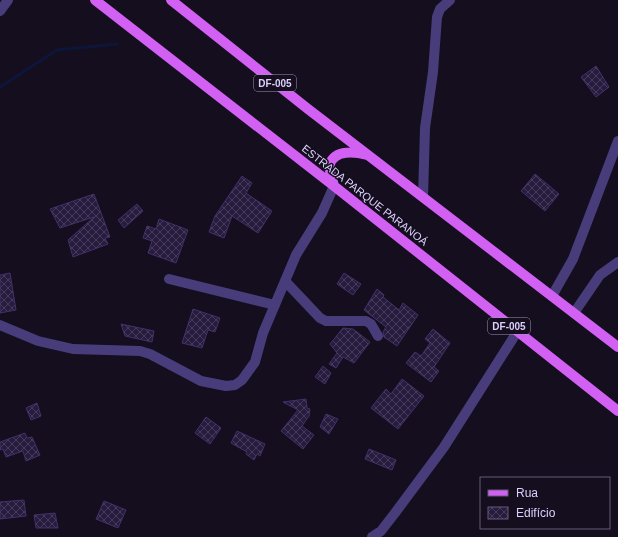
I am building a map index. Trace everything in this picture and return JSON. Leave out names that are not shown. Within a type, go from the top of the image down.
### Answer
[{"type":"main road","name":"ESTRADA PARQUE PARANOÁ","points":[[95,0],[334,186],[618,411]]},
{"type":"main road","name":"DF-005","points":[[172,0],[308,109],[618,347]]},
{"type":"main road","points":[[334,186],[330,164],[338,155],[356,152],[369,155]]},
{"type":"street","points":[[0,11],[8,0]]},
{"type":"street","points":[[424,197],[424,128],[433,72],[437,17],[440,9],[450,0]]},
{"type":"street","points":[[552,296],[573,259],[618,141]]},
{"type":"street","points":[[0,325],[38,341],[73,349],[140,351],[150,354],[201,381],[226,386],[235,385],[242,380],[255,362],[263,333],[296,255],[322,213],[334,186]]},
{"type":"street","points":[[574,313],[600,275],[618,262]]},
{"type":"street","points":[[169,279],[275,305]]},
{"type":"street","points":[[285,281],[320,318],[331,322],[366,321],[371,324],[378,336]]},
{"type":"street","points":[[372,537],[381,531],[444,447],[517,332]]},
{"type":"building","points":[[596,66],[609,87],[596,97],[581,77]]},
{"type":"building","points":[[535,174],[559,194],[545,211],[521,191]]},
{"type":"building","points":[[242,176],[252,183],[246,193],[272,211],[258,233],[232,216],[224,238],[209,232],[215,216]]},
{"type":"building","points":[[94,194],[110,237],[105,238],[108,244],[73,257],[68,240],[94,217],[60,228],[50,209]]},
{"type":"building","points":[[137,204],[143,211],[124,228],[118,220]]},
{"type":"building","points":[[159,219],[188,230],[176,263],[148,253],[152,241],[143,238],[147,226],[156,229]]},
{"type":"building","points":[[10,273],[16,310],[0,313],[0,275]]},
{"type":"building","points":[[344,273],[361,284],[353,295],[337,284]]},
{"type":"building","points":[[377,289],[384,295],[383,297],[399,310],[403,303],[418,315],[397,346],[384,337],[383,332],[386,327],[364,310]]},
{"type":"building","points":[[193,309],[220,318],[215,332],[208,330],[202,348],[182,343]]},
{"type":"building","points":[[121,324],[154,331],[152,342],[125,336]]},
{"type":"building","points":[[343,328],[353,329],[370,342],[354,363],[343,357],[336,368],[329,364],[337,353],[330,344]]},
{"type":"building","points":[[433,329],[450,343],[434,367],[439,371],[431,382],[406,363],[415,352],[421,356],[430,343],[425,339]]},
{"type":"building","points":[[323,366],[331,373],[325,384],[315,377]]},
{"type":"building","points":[[402,379],[424,396],[398,429],[371,408],[386,389],[391,394]]},
{"type":"building","points":[[306,399],[307,408],[310,409],[309,416],[302,426],[314,435],[303,449],[281,431],[298,410],[283,402]]},
{"type":"building","points":[[37,403],[41,416],[31,420],[26,408]]},
{"type":"building","points":[[326,414],[338,419],[329,434],[320,427]]},
{"type":"building","points":[[206,417],[221,428],[210,444],[195,433]]},
{"type":"building","points":[[237,431],[265,444],[260,456],[257,454],[254,460],[246,454],[247,452],[231,443]]},
{"type":"building","points":[[25,433],[27,438],[32,437],[40,455],[26,461],[23,451],[6,457],[3,449],[0,450],[0,442]]},
{"type":"building","points":[[369,449],[396,460],[392,470],[365,459]]},
{"type":"building","points":[[24,500],[26,516],[0,519],[0,502]]},
{"type":"building","points":[[104,501],[126,510],[118,528],[96,519]]},
{"type":"building","points":[[55,513],[58,528],[36,528],[34,515]]},
{"type":"waterway","points":[[0,87],[57,50],[117,44]]}]
